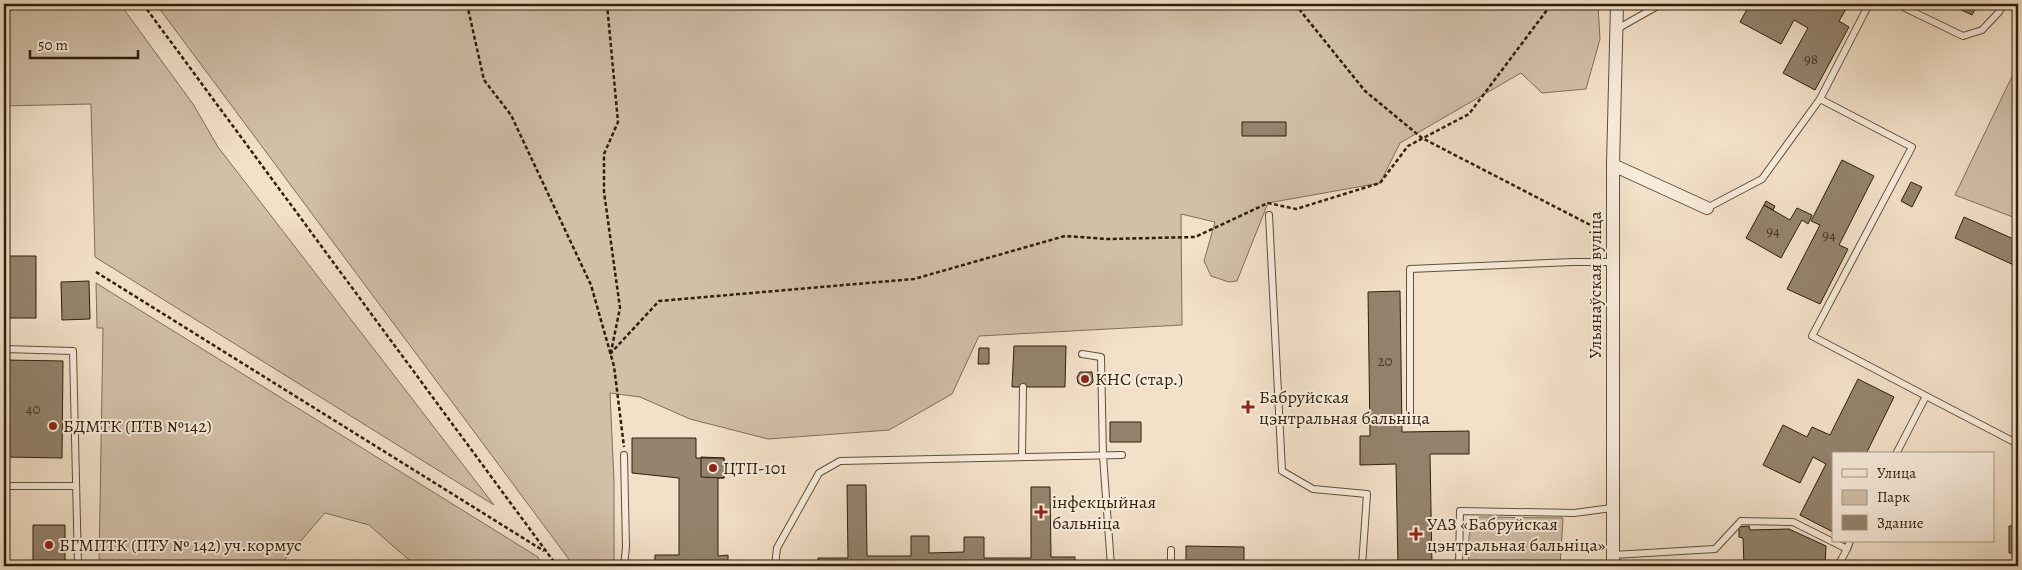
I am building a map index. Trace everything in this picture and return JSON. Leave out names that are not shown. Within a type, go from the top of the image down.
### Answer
[{"type":"street","name":"Ульянаўская вуліца","points":[[1613,560],[1613,165],[1617,4]]},
{"type":"street","points":[[1613,165],[1707,208]]},
{"type":"lane","points":[[1616,30],[1661,4]]},
{"type":"lane","points":[[1707,208],[1762,179],[1820,99],[1869,4]]},
{"type":"lane","points":[[1907,4],[1905,8],[1963,36],[1982,30],[1999,12],[2003,4]]},
{"type":"lane","points":[[1820,99],[1912,147],[1812,336],[2018,444]]},
{"type":"lane","points":[[1269,215],[1282,471],[1313,489],[1367,494],[1362,566]]},
{"type":"lane","points":[[1410,420],[1410,269],[1613,262]]},
{"type":"lane","points":[[4,350],[73,351],[78,566]]},
{"type":"lane","points":[[1082,354],[1101,357],[1103,456],[1111,566]]},
{"type":"lane","points":[[1022,458],[1023,388]]},
{"type":"lane","points":[[1897,452],[1926,396]]},
{"type":"lane","points":[[624,455],[626,548],[624,566]]},
{"type":"lane","points":[[775,566],[777,548],[820,472],[840,462],[1122,455]]},
{"type":"lane","points":[[4,486],[76,486]]},
{"type":"lane","points":[[1459,566],[1460,511],[1574,513],[1612,508]]},
{"type":"lane","points":[[1613,560],[1715,549],[1741,521],[1793,522],[1832,542]]},
{"type":"lane","points":[[1832,542],[1846,549]]},
{"type":"lane","points":[[1838,566],[1850,542]]},
{"type":"lane","points":[[1171,550],[1171,566]]},
{"type":"path","points":[[143,4],[557,566]]},
{"type":"path","points":[[466,4],[484,80],[511,115],[532,156],[591,286],[614,366],[624,455]]},
{"type":"path","points":[[607,4],[618,122],[604,154],[604,192],[620,308],[610,354]]},
{"type":"path","points":[[1295,4],[1365,91],[1422,138],[1613,236]]},
{"type":"path","points":[[610,354],[659,301],[914,279],[1065,236],[1108,239],[1195,238],[1268,203],[1296,209],[1380,183],[1408,146],[1469,114],[1547,10],[1554,4]]},
{"type":"path","points":[[96,272],[547,553]]},
{"type":"green space","points":[[4,4],[120,4],[193,104],[218,147],[494,505],[95,257],[91,104],[4,106]]},
{"type":"green space","points":[[156,4],[1598,4],[1600,39],[1586,89],[1542,93],[1521,73],[1400,143],[1380,183],[1268,203],[1237,281],[1229,282],[1211,276],[1204,261],[1215,222],[1181,214],[1182,325],[979,336],[952,394],[889,430],[768,439],[690,419],[640,397],[610,393],[614,481],[613,566],[574,566]]},
{"type":"green space","points":[[2018,64],[2018,219],[1955,195]]},
{"type":"green space","points":[[96,283],[538,557],[542,566],[416,566],[369,525],[325,513],[279,566],[99,566],[103,328],[97,328]]},
{"type":"green space","points":[[1479,517],[1563,518],[1560,566],[1469,566],[1468,546],[1470,533]]},
{"type":"building","points":[[1750,4],[1849,4],[1839,21],[1849,27],[1815,90],[1783,73],[1808,28],[1794,20],[1781,44],[1740,22]]},
{"type":"building","points":[[1949,4],[1978,4],[1972,15]]},
{"type":"building","points":[[1242,122],[1286,122],[1286,136],[1242,136]]},
{"type":"building","points":[[1842,160],[1874,176],[1839,245],[1848,249],[1820,304],[1787,289],[1820,225],[1811,221]]},
{"type":"building","points":[[1911,182],[1922,187],[1912,207],[1901,201]]},
{"type":"building","points":[[1766,201],[1775,206],[1773,210],[1764,205]]},
{"type":"building","points":[[1764,205],[1790,220],[1797,208],[1812,215],[1808,224],[1802,220],[1781,258],[1746,238]]},
{"type":"building","points":[[1964,217],[2018,241],[2018,267],[1955,238]]},
{"type":"building","points":[[4,256],[36,256],[36,318],[4,318]]},
{"type":"building","points":[[89,281],[90,319],[62,320],[61,282]]},
{"type":"building","points":[[1400,291],[1402,432],[1469,431],[1469,454],[1430,454],[1432,566],[1398,566],[1396,464],[1360,465],[1360,436],[1370,436],[1368,292]]},
{"type":"building","points":[[1014,346],[1066,346],[1065,387],[1012,387]]},
{"type":"building","points":[[979,348],[989,348],[989,364],[978,364]]},
{"type":"building","points":[[4,360],[63,361],[62,458],[4,457]]},
{"type":"building","name":"КНС (стар.)","points":[[1080,372],[1092,372],[1093,382],[1090,385],[1084,386],[1078,383],[1077,377]]},
{"type":"building","points":[[1858,379],[1894,397],[1867,452],[1832,452],[1832,531],[1800,515],[1826,464],[1813,457],[1800,483],[1763,465],[1783,425],[1807,437],[1812,427],[1830,435]]},
{"type":"building","points":[[1110,422],[1141,422],[1141,442],[1110,442]]},
{"type":"building","points":[[632,438],[696,438],[696,458],[724,458],[724,478],[718,478],[718,556],[728,555],[728,566],[655,566],[655,555],[679,555],[679,478],[632,473]]},
{"type":"building","name":"ЦТП-101","points":[[701,457],[724,458],[724,478],[701,477]]},
{"type":"building","name":"інфекцыйная бальніца","points":[[847,485],[866,485],[867,556],[911,556],[911,536],[929,536],[929,553],[964,552],[964,537],[984,537],[984,558],[1031,558],[1031,487],[1050,487],[1051,557],[1075,557],[1075,566],[818,566],[818,558],[848,558]]},
{"type":"building","name":"БГМПТК (ПТУ № 142) уч.кормус","points":[[33,525],[65,525],[65,566],[33,566]]},
{"type":"building","points":[[1749,526],[1750,530],[1789,529],[1826,546],[1825,566],[1744,566],[1743,538],[1739,537],[1739,527]]},
{"type":"building","points":[[2009,526],[2018,526],[2018,553],[2009,553]]},
{"type":"building","points":[[1186,546],[1244,547],[1244,566],[1186,566]]},
{"type":"place","name":"КНС (стар.)","points":[[1085,379]]},
{"type":"place","name":"Бабруйская цэнтральная бальніца","points":[[1248,407]]},
{"type":"place","name":"БДМТК (ПТВ №142)","points":[[53,426]]},
{"type":"place","name":"ЦТП-101","points":[[713,468]]},
{"type":"place","name":"інфекцыйная бальніца","points":[[1041,512]]},
{"type":"place","name":"УАЗ «Бабруйская цэнтральная бальніца»","points":[[1416,534]]},
{"type":"place","name":"БГМПТК (ПТУ № 142) уч.кормус","points":[[49,545]]}]
